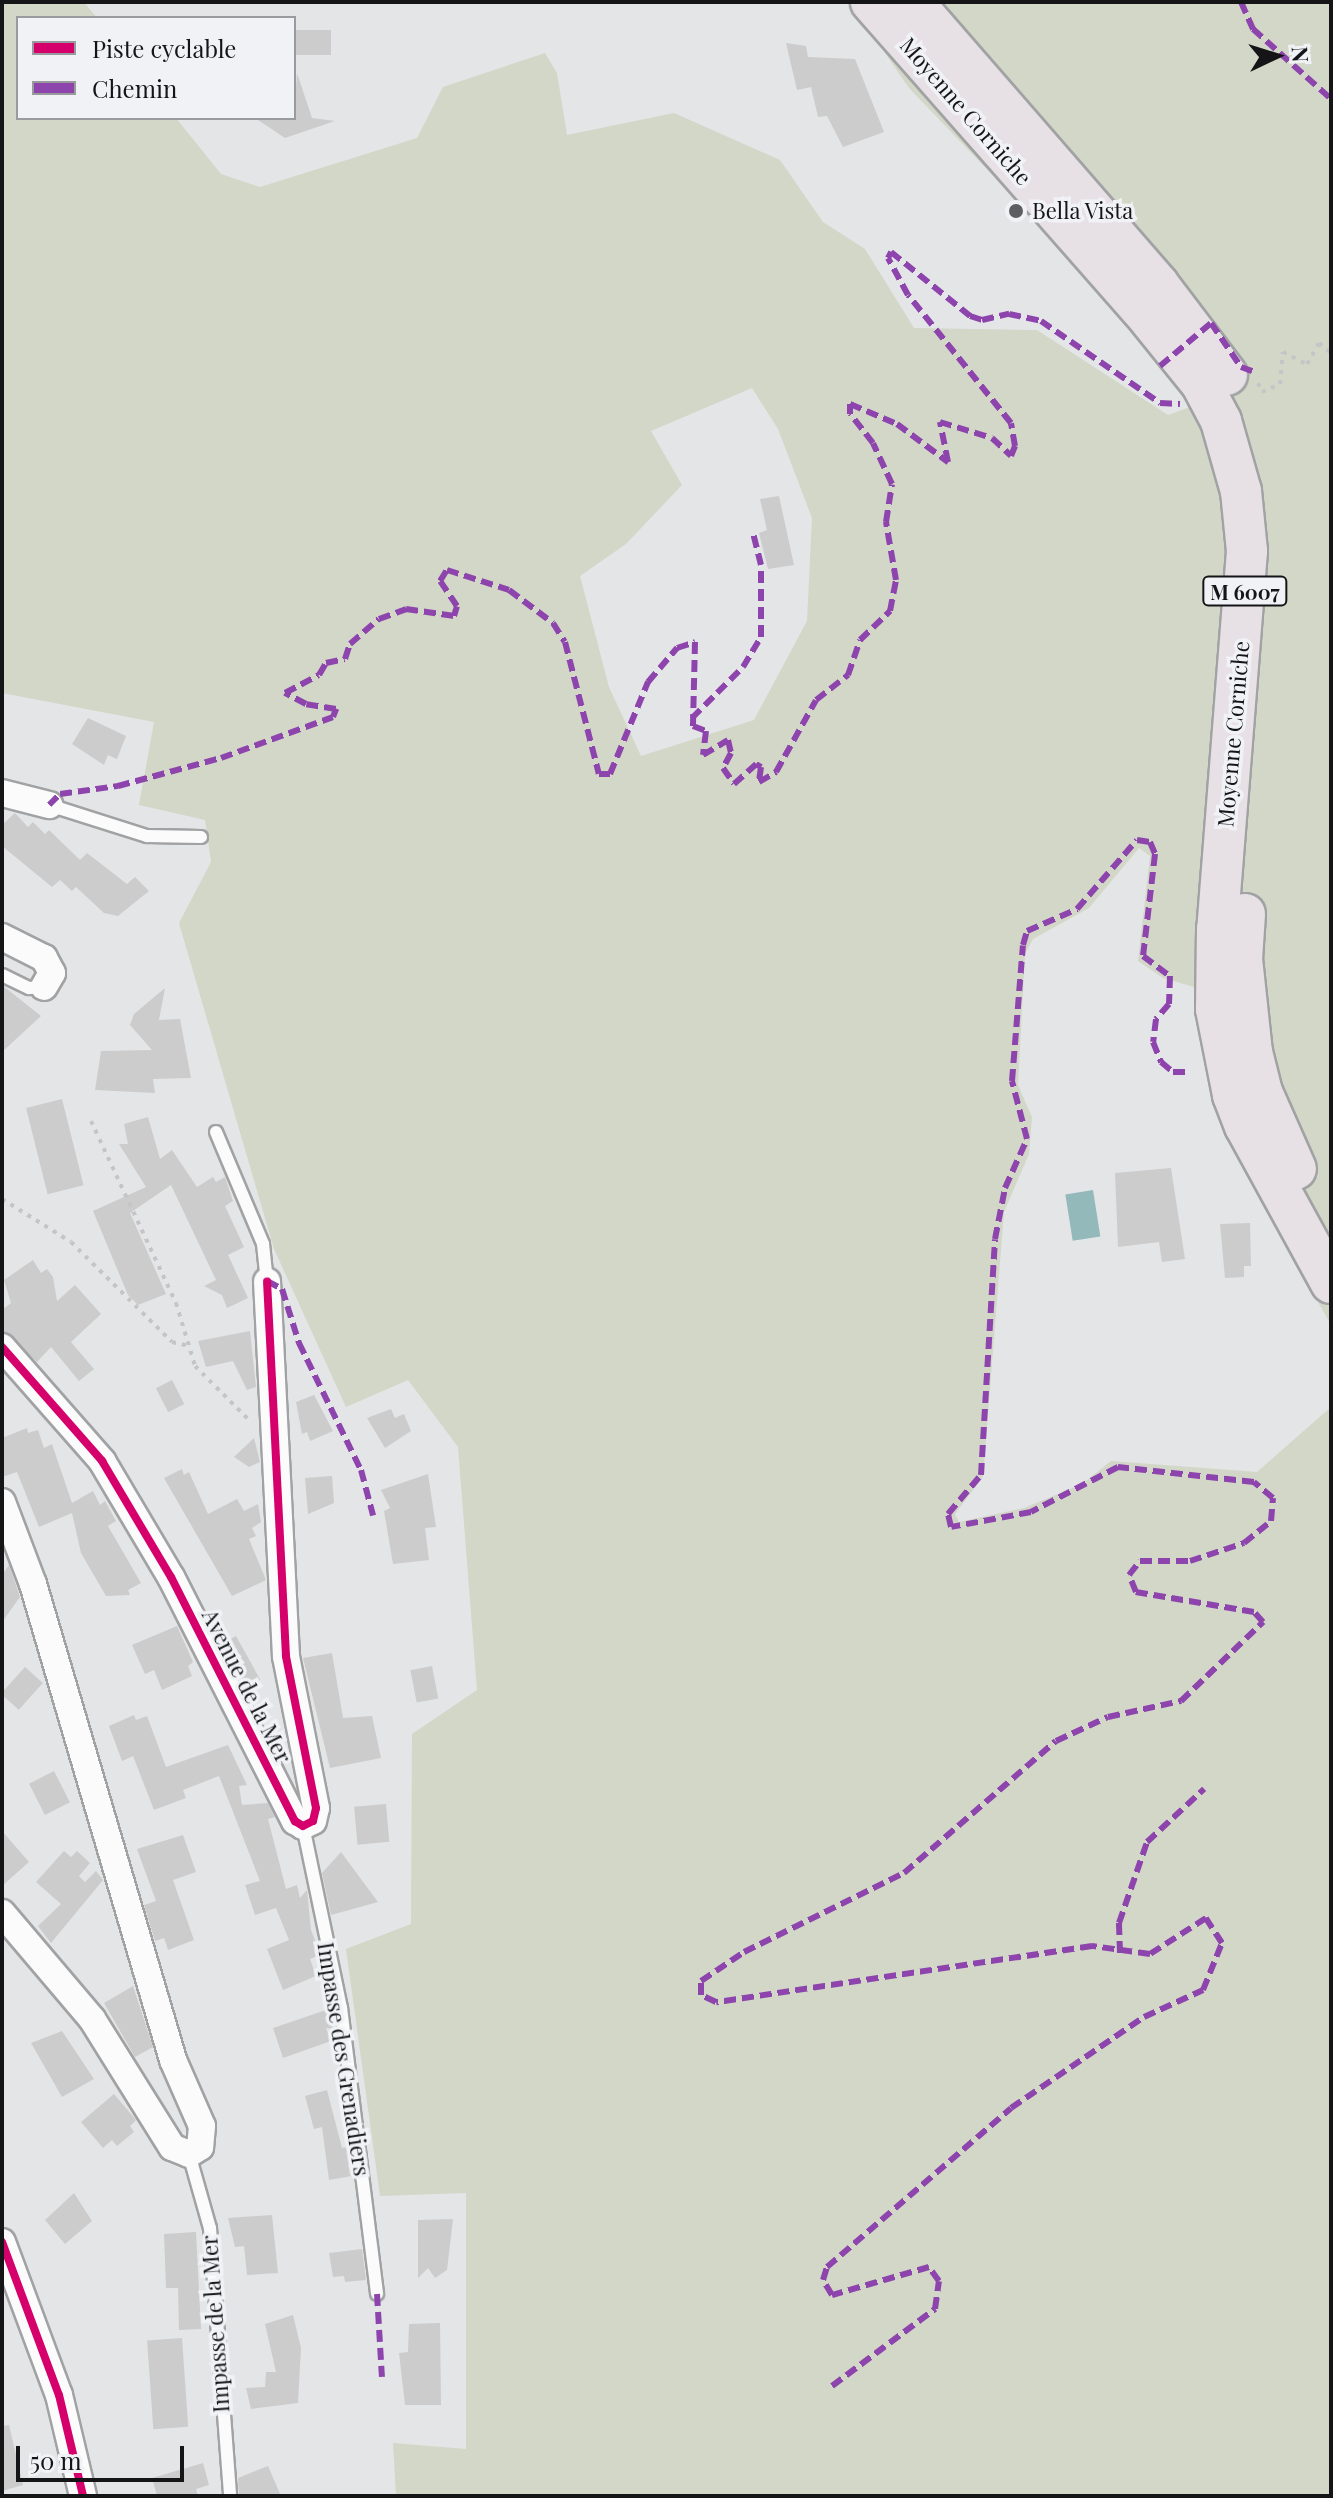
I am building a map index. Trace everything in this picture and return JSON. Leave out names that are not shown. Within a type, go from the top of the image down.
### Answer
[{"type":"main road","name":"Moyenne Corniche","points":[[871,2],[1160,331],[1201,383],[1221,421],[1241,491],[1247,551],[1218,913],[1216,1009],[1233,1095],[1245,1126],[1331,1283]]},
{"type":"main road","name":"Moyenne Corniche","points":[[913,2],[938,18],[1198,333],[1228,377],[1258,447],[1271,517],[1272,561],[1242,959],[1245,1006],[1262,1092],[1294,1165],[1331,1231]]},
{"type":"street","points":[[2,793],[49,805]]},
{"type":"street","points":[[2,937],[44,958],[52,973],[44,987]]},
{"type":"street","name":"Avenue de la Mer","points":[[2,1347],[102,1461],[171,1577],[295,1821],[303,1826],[313,1821],[316,1808],[286,1656],[278,1448],[267,1281]]},
{"type":"street","points":[[2,1502],[33,1584],[173,2060],[202,2126],[200,2147],[189,2154],[172,2147],[92,2019],[2,1913]]},
{"type":"street","points":[[2,2242],[59,2395],[83,2496]]},
{"type":"lane","points":[[49,805],[147,836],[201,837]]},
{"type":"lane","points":[[2,975],[29,988],[44,987]]},
{"type":"lane","name":"Avenue de la Mer","points":[[216,1132],[263,1244],[267,1281]]},
{"type":"lane","name":"Impasse des Grenadiers","points":[[303,1826],[341,2008],[377,2294]]},
{"type":"lane","name":"Impasse de la Mer","points":[[189,2154],[210,2228],[230,2496]]},
{"type":"path","points":[[1252,371],[1262,392],[1280,384],[1283,352],[1307,364],[1319,343],[1331,353]]},
{"type":"path","points":[[91,1121],[176,1303],[195,1366],[278,1448]]},
{"type":"path","points":[[2,1199],[71,1242],[172,1342],[189,1346]]},
{"type":"green space","points":[[2,2],[84,2],[95,16],[16,16],[16,120],[178,120],[221,174],[260,187],[417,138],[443,87],[545,53],[557,73],[567,135],[674,113],[780,160],[823,222],[865,249],[914,328],[1037,330],[1168,415],[1190,407],[1154,352],[1094,281],[909,88],[850,2],[1331,2],[1331,1325],[1259,1198],[1219,1113],[1201,989],[1163,978],[1138,961],[1150,856],[1139,848],[1089,908],[1033,939],[1025,954],[1018,1085],[1032,1117],[1029,1154],[1004,1212],[983,1477],[955,1514],[959,1522],[1024,1508],[1082,1484],[1111,1461],[1257,1472],[1331,1407],[1331,2496],[396,2496],[393,2443],[466,2449],[466,2193],[380,2196],[346,1949],[411,1924],[412,1734],[477,1690],[458,1447],[408,1380],[346,1407],[274,1249],[179,923],[211,862],[205,820],[139,805],[154,722],[2,693]],"holes":[[[752,388],[778,429],[812,518],[807,621],[754,720],[641,756],[609,687],[580,576],[626,544],[682,485],[651,431]]]},
{"type":"water","points":[[1093,1190],[1100,1236],[1073,1241],[1065,1194]]},
{"type":"building","points":[[296,30],[331,30],[331,55],[296,55]]},
{"type":"building","points":[[786,43],[806,46],[808,57],[855,59],[884,132],[843,147],[827,116],[818,117],[811,87],[797,90]]},
{"type":"building","points":[[297,73],[312,118],[335,121],[285,138],[258,120],[296,120]]},
{"type":"building","points":[[779,496],[794,565],[768,569],[759,533],[767,530],[760,499]]},
{"type":"building","points":[[88,718],[126,736],[117,759],[108,755],[104,765],[72,744]]},
{"type":"building","points":[[15,813],[28,827],[33,822],[45,834],[49,830],[80,860],[87,853],[127,884],[135,877],[149,891],[118,916],[104,913],[76,887],[72,891],[60,880],[52,887],[2,846],[2,825]]},
{"type":"building","points":[[2,985],[41,1016],[2,1052]]},
{"type":"building","points":[[165,988],[159,1020],[180,1019],[191,1078],[153,1079],[155,1093],[95,1090],[101,1051],[152,1050],[130,1025],[134,1014]]},
{"type":"building","points":[[62,1099],[84,1185],[48,1194],[26,1108]]},
{"type":"building","points":[[148,1117],[160,1159],[172,1150],[197,1187],[213,1177],[216,1182],[225,1177],[233,1201],[225,1206],[244,1247],[228,1255],[248,1298],[227,1308],[222,1295],[204,1286],[216,1280],[171,1185],[130,1213],[166,1294],[138,1305],[128,1295],[93,1211],[146,1187],[119,1144],[128,1144],[124,1124]]},
{"type":"building","points":[[1171,1168],[1185,1259],[1162,1262],[1159,1242],[1118,1247],[1115,1173]]},
{"type":"building","points":[[1250,1223],[1251,1266],[1244,1266],[1244,1277],[1225,1278],[1220,1224]]},
{"type":"building","points":[[33,1260],[41,1273],[47,1269],[53,1277],[57,1301],[75,1285],[101,1314],[71,1342],[94,1369],[79,1381],[51,1347],[37,1362],[2,1330],[2,1310],[11,1303],[4,1280]]},
{"type":"building","points":[[250,1331],[256,1387],[247,1390],[233,1361],[206,1367],[198,1341]]},
{"type":"building","points":[[172,1380],[184,1404],[168,1412],[156,1388]]},
{"type":"building","points":[[314,1395],[333,1431],[310,1441],[307,1432],[302,1434],[296,1402]]},
{"type":"building","points":[[391,1409],[395,1418],[404,1414],[411,1431],[385,1448],[367,1418]]},
{"type":"building","points":[[27,1428],[28,1433],[38,1430],[44,1448],[52,1444],[72,1503],[93,1491],[100,1505],[105,1501],[116,1521],[108,1526],[141,1583],[128,1590],[130,1595],[106,1596],[81,1553],[72,1513],[39,1527],[17,1472],[2,1477],[2,1438]]},
{"type":"building","points":[[254,1438],[260,1462],[249,1467],[234,1457]]},
{"type":"building","points":[[182,1469],[184,1475],[189,1472],[208,1514],[237,1499],[244,1511],[258,1504],[261,1522],[252,1528],[256,1536],[249,1539],[266,1580],[232,1596],[164,1478]]},
{"type":"building","points":[[428,1474],[436,1527],[425,1528],[429,1560],[393,1564],[384,1511],[390,1508],[381,1490]]},
{"type":"building","points":[[332,1476],[334,1503],[308,1514],[305,1478]]},
{"type":"building","points":[[9,1565],[20,1597],[2,1622],[2,1575]]},
{"type":"building","points":[[177,1626],[193,1662],[188,1666],[192,1676],[162,1690],[154,1670],[145,1674],[132,1645]]},
{"type":"building","points":[[236,1636],[260,1680],[246,1687],[222,1644]]},
{"type":"building","points":[[332,1653],[343,1718],[372,1716],[381,1758],[330,1768],[303,1658]]},
{"type":"building","points":[[432,1666],[438,1698],[417,1703],[410,1670]]},
{"type":"building","points":[[25,1667],[43,1683],[19,1710],[2,1693]]},
{"type":"building","points":[[134,1715],[136,1720],[147,1716],[166,1767],[228,1745],[247,1785],[239,1786],[242,1805],[268,1803],[275,1817],[268,1819],[286,1889],[297,1885],[300,1898],[307,1890],[311,1930],[321,1955],[310,1959],[316,1976],[283,1990],[267,1949],[289,1940],[276,1908],[255,1915],[245,1885],[260,1881],[219,1776],[183,1790],[186,1798],[154,1810],[133,1756],[122,1761],[109,1726]]},
{"type":"building","points":[[54,1771],[70,1802],[45,1815],[29,1784]]},
{"type":"building","points":[[386,1804],[389,1842],[357,1845],[354,1807]]},
{"type":"building","points":[[2,1831],[29,1862],[2,1886]]},
{"type":"building","points":[[183,1835],[196,1872],[173,1880],[194,1940],[168,1950],[164,1938],[155,1941],[144,1905],[156,1901],[137,1849]]},
{"type":"building","points":[[64,1851],[71,1857],[77,1851],[90,1863],[79,1876],[85,1882],[96,1871],[103,1880],[51,1943],[38,1926],[61,1904],[36,1882]]},
{"type":"building","points":[[341,1852],[378,1902],[331,1915],[322,1873]]},
{"type":"building","points":[[133,1986],[153,2047],[135,2057],[104,2003]]},
{"type":"building","points":[[332,2008],[335,2029],[326,2028],[331,2041],[283,2058],[273,2028]]},
{"type":"building","points":[[62,2031],[94,2079],[62,2097],[31,2043]]},
{"type":"building","points":[[327,2090],[342,2148],[347,2147],[352,2176],[329,2180],[322,2127],[314,2129],[305,2096]]},
{"type":"building","points":[[114,2094],[136,2120],[130,2126],[134,2132],[117,2146],[112,2140],[103,2148],[81,2122]]},
{"type":"building","points":[[74,2193],[92,2221],[65,2244],[45,2220]]},
{"type":"building","points":[[272,2215],[278,2273],[247,2275],[244,2246],[235,2247],[228,2218]]},
{"type":"building","points":[[453,2219],[447,2270],[435,2278],[428,2268],[418,2278],[418,2220]]},
{"type":"building","points":[[196,2232],[201,2329],[179,2330],[178,2288],[166,2288],[164,2234]]},
{"type":"building","points":[[362,2249],[366,2280],[345,2282],[344,2276],[333,2277],[329,2253]]},
{"type":"building","points":[[293,2315],[301,2348],[298,2403],[251,2409],[246,2388],[265,2387],[266,2372],[276,2372],[265,2324]]},
{"type":"building","points":[[440,2323],[441,2405],[405,2405],[399,2353],[408,2352],[409,2324]]},
{"type":"building","points":[[182,2338],[188,2427],[153,2429],[147,2340]]},
{"type":"building","points":[[9,2425],[23,2485],[2,2491],[2,2426]]},
{"type":"building","points":[[203,2463],[209,2485],[196,2489],[198,2496],[157,2496],[152,2478]]},
{"type":"building","points":[[268,2466],[281,2496],[239,2496],[238,2478]]},
{"type":"marked path","points":[[1241,2],[1253,29],[1331,99]]},
{"type":"marked path","points":[[49,805],[60,794],[118,786],[221,758],[333,717],[336,709],[306,704],[285,693],[319,675],[326,663],[345,659],[350,644],[379,619],[406,609],[454,616],[457,606],[440,581],[447,570],[509,590],[553,623],[565,642],[599,774],[610,774],[648,682],[677,648],[695,642],[693,726],[706,731],[703,755],[728,740],[731,753],[723,768],[734,784],[756,764],[761,767],[759,782],[776,772],[816,700],[848,675],[860,640],[890,611],[896,580],[886,522],[892,484],[873,443],[850,414],[850,404],[897,424],[948,462],[940,422],[992,438],[1011,456],[1015,446],[1011,423],[908,295],[888,258],[891,252],[970,316],[982,320],[1009,314],[1041,321],[1160,403],[1180,404]]},
{"type":"marked path","points":[[1160,366],[1211,323],[1241,367],[1252,371]]},
{"type":"marked path","points":[[692,718],[743,667],[761,637],[761,565],[753,533]]},
{"type":"marked path","points":[[832,2386],[935,2309],[939,2281],[929,2267],[832,2295],[823,2280],[827,2267],[1011,2108],[1144,2017],[1203,1990],[1222,1943],[1206,1918],[1150,1954],[1092,1946],[716,2002],[701,1995],[701,1981],[744,1952],[904,1873],[1056,1741],[1108,1717],[1181,1701],[1263,1622],[1254,1612],[1136,1592],[1129,1575],[1140,1561],[1190,1561],[1244,1543],[1271,1521],[1273,1498],[1254,1482],[1118,1467],[1031,1512],[951,1527],[948,1514],[981,1475],[995,1239],[1005,1188],[1027,1139],[1012,1081],[1023,945],[1027,931],[1077,909],[1137,840],[1150,842],[1155,854],[1143,956],[1170,976],[1169,1004],[1156,1019],[1153,1042],[1161,1062],[1173,1072],[1185,1072]]},
{"type":"marked path","points":[[267,1281],[282,1289],[299,1343],[361,1470],[373,1515]]},
{"type":"marked path","points":[[1120,1953],[1119,1923],[1147,1842],[1204,1789]]},
{"type":"marked path","points":[[377,2294],[382,2377]]},
{"type":"cycle path","points":[[2,1347],[102,1461],[171,1577],[295,1821],[303,1826],[313,1821],[316,1808],[286,1656],[267,1281]]},
{"type":"cycle path","points":[[2,2242],[59,2395],[83,2496]]},
{"type":"place","name":"Bella Vista","points":[[1016,211]]}]
